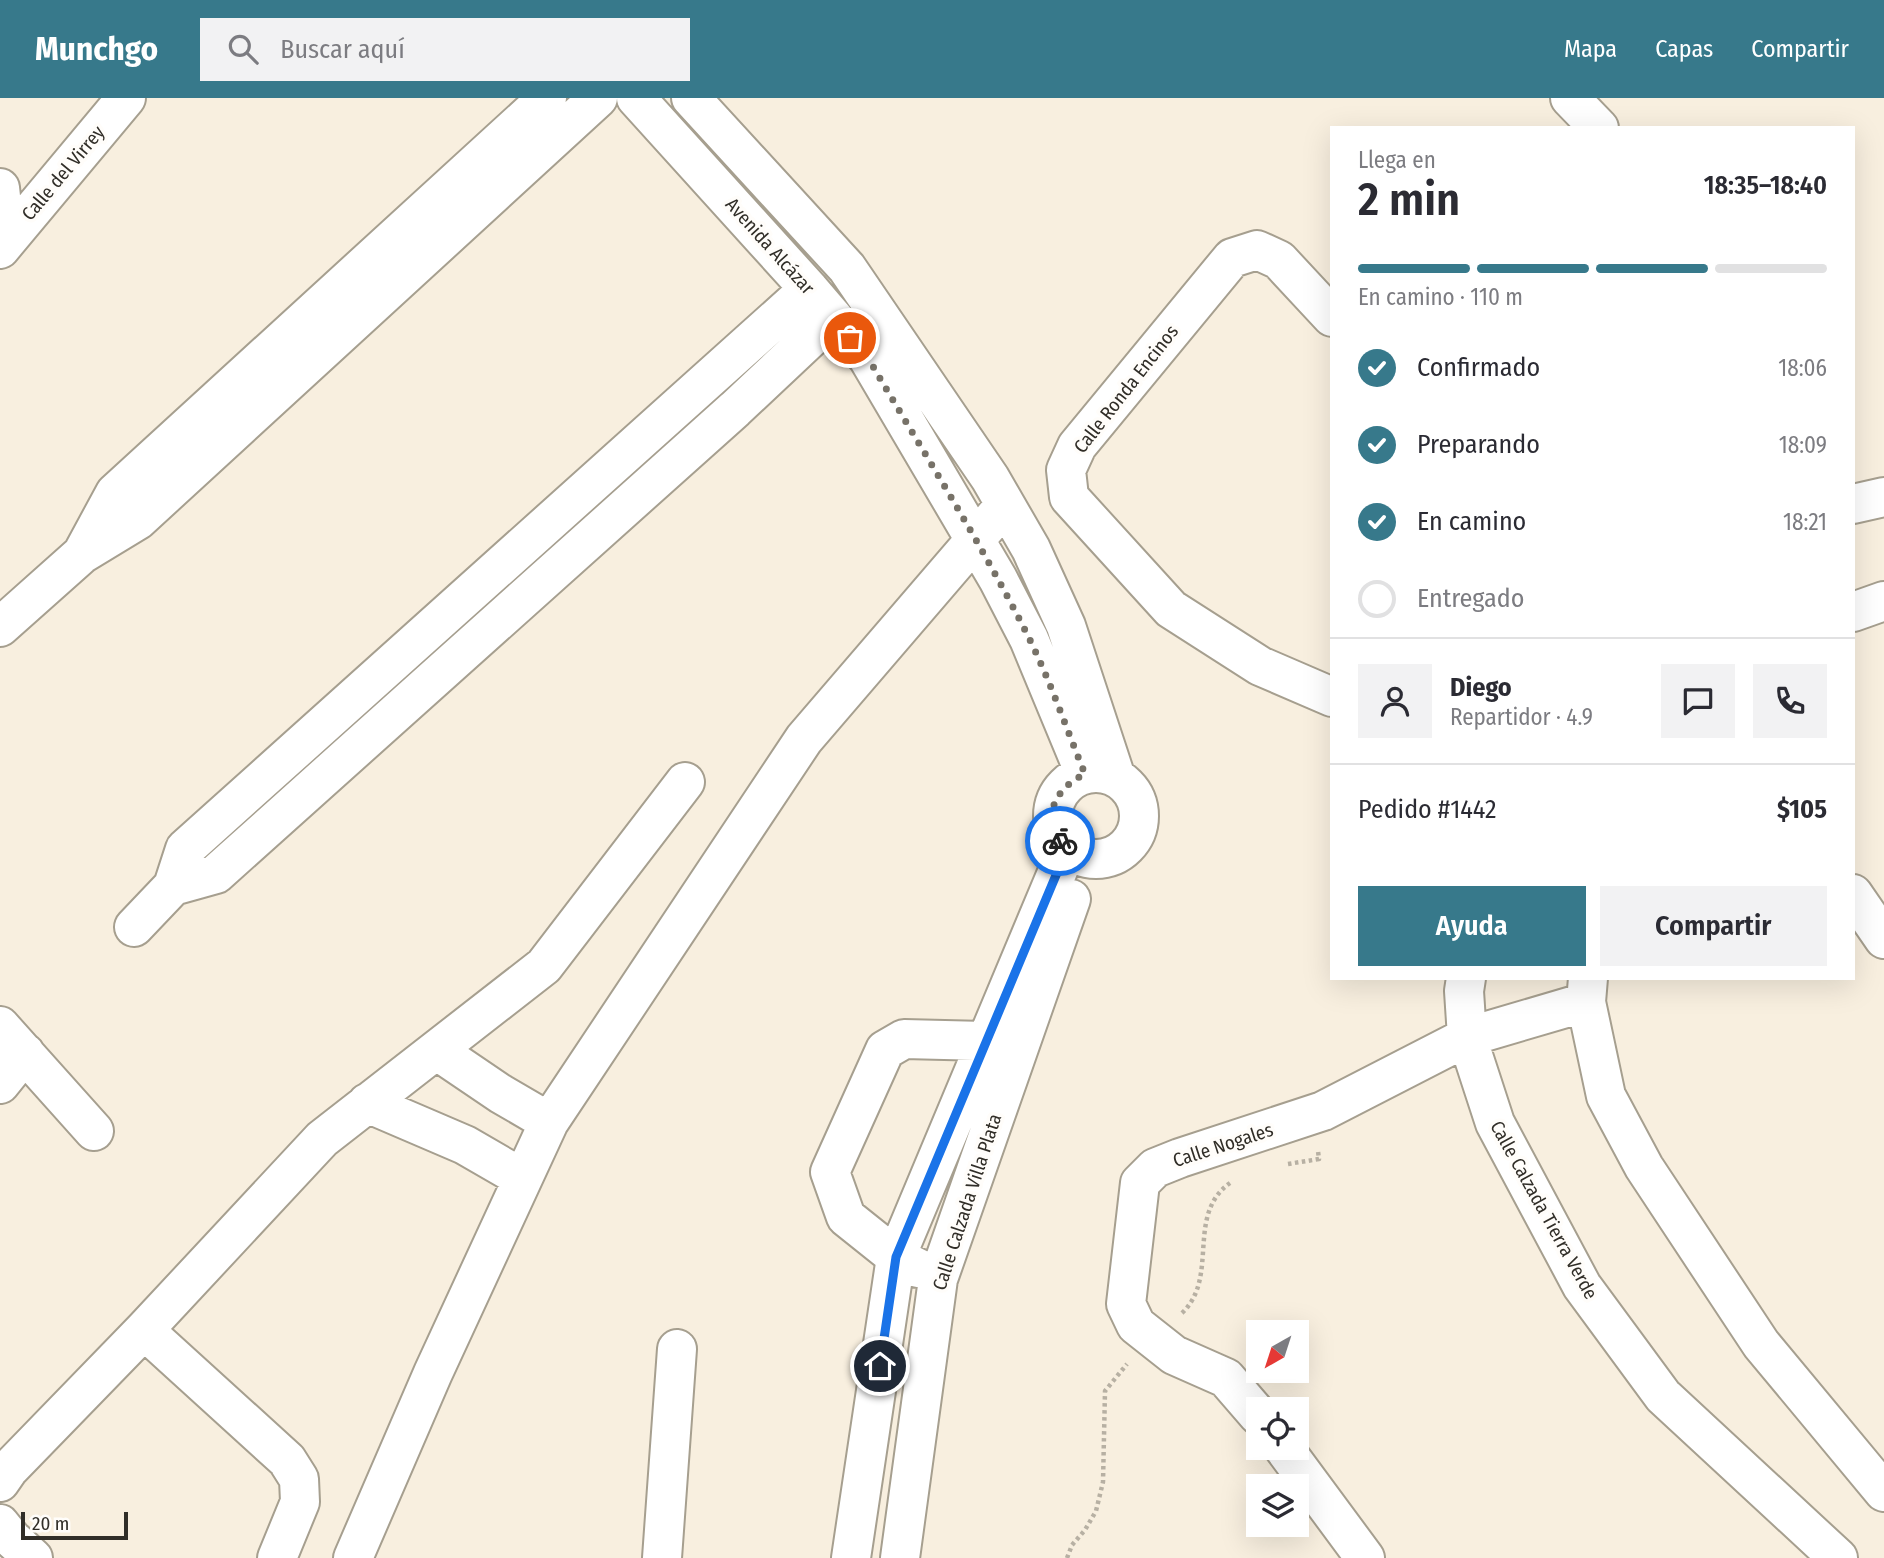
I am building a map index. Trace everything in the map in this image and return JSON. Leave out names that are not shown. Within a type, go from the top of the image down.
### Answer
[{"type":"street","name":"Calle del Virrey","points":[[3,245],[126,98]]},
{"type":"street","points":[[518,148],[547,98]]},
{"type":"street","points":[[0,627],[82,554],[114,493],[518,148],[598,98]]},
{"type":"street","name":"Avenida Alcázar","points":[[636,98],[868,358],[974,540],[1101,776]]},
{"type":"street","points":[[691,98],[847,268],[990,478],[1031,549],[1066,626],[1101,776]]},
{"type":"street","points":[[1570,98],[1597,126]]},
{"type":"street","points":[[0,188],[3,245]]},
{"type":"street","name":"Calle Ronda Encinos","points":[[1330,315],[1279,260],[1257,250],[1232,258],[1077,446],[1066,470],[1069,497],[1171,610],[1260,666],[1330,696]]},
{"type":"street","points":[[134,928],[173,886],[185,849],[710,380],[821,303]]},
{"type":"street","points":[[173,886],[216,874],[735,409],[821,303]]},
{"type":"street","points":[[710,380],[735,409]]},
{"type":"street","points":[[1855,504],[1884,497]]},
{"type":"street","points":[[353,1558],[433,1373],[549,1122],[804,739],[1006,505]]},
{"type":"street","points":[[1855,611],[1884,601]]},
{"type":"street","points":[[455,607],[480,638]]},
{"type":"street","points":[[1101,776],[1128,788],[1137,803],[1139,818],[1137,830],[1130,843],[1119,853],[1101,860],[1076,854],[1057,836],[1052,821],[1053,806],[1060,790],[1072,780],[1101,776]]},
{"type":"street","points":[[0,1482],[9,1469],[144,1330],[322,1139],[544,966],[685,782]]},
{"type":"street","name":"Calle Calzada Villa Plata","points":[[851,1558],[896,1257],[985,1041],[1076,854]]},
{"type":"street","name":"Calle Calzada Villa Plata","points":[[900,1558],[938,1279],[1076,854]]},
{"type":"street","points":[[1855,897],[1884,939]]},
{"type":"street","name":"Calle Calzada Tierra Verde","points":[[1465,980],[1467,1037],[1495,1123],[1582,1286],[1663,1396],[1838,1558]]},
{"type":"street","points":[[1587,990],[1606,1097],[1644,1167],[1761,1344],[1884,1492]]},
{"type":"street","name":"Calle Nogales","points":[[1246,1401],[1226,1378],[1174,1355],[1136,1325],[1126,1304],[1140,1183],[1155,1168],[1323,1111],[1467,1037],[1587,990]]},
{"type":"street","points":[[938,1279],[896,1257],[846,1217],[830,1172],[886,1050],[904,1038],[985,1041]]},
{"type":"street","points":[[0,1083],[13,1040]]},
{"type":"street","points":[[13,1040],[93,1130]]},
{"type":"street","points":[[436,1050],[501,1094],[549,1122]]},
{"type":"street","points":[[368,1103],[465,1145],[522,1178]]},
{"type":"street","points":[[144,1330],[287,1460],[299,1479],[300,1503],[277,1558]]},
{"type":"street","points":[[662,1558],[677,1349]]},
{"type":"street","points":[[1293,1460],[1365,1558]]},
{"type":"street","points":[[0,1524],[33,1558]]},
{"type":"path","points":[[1286,1165],[1321,1157],[1307,1117]]},
{"type":"path","points":[[1067,1558],[1072,1545],[1086,1530],[1096,1511],[1103,1482],[1105,1391],[1116,1375],[1151,1339],[1185,1310],[1196,1293],[1203,1266],[1203,1239],[1211,1201],[1234,1181]]},
{"type":"way so far","points":[[850,338],[868,358],[998,579],[1029,639],[1048,684],[1085,774],[1060,790],[1053,806],[1052,821],[1060,841]]},
{"type":"route","points":[[880,1366],[896,1257],[1067,849],[1060,841]]}]
